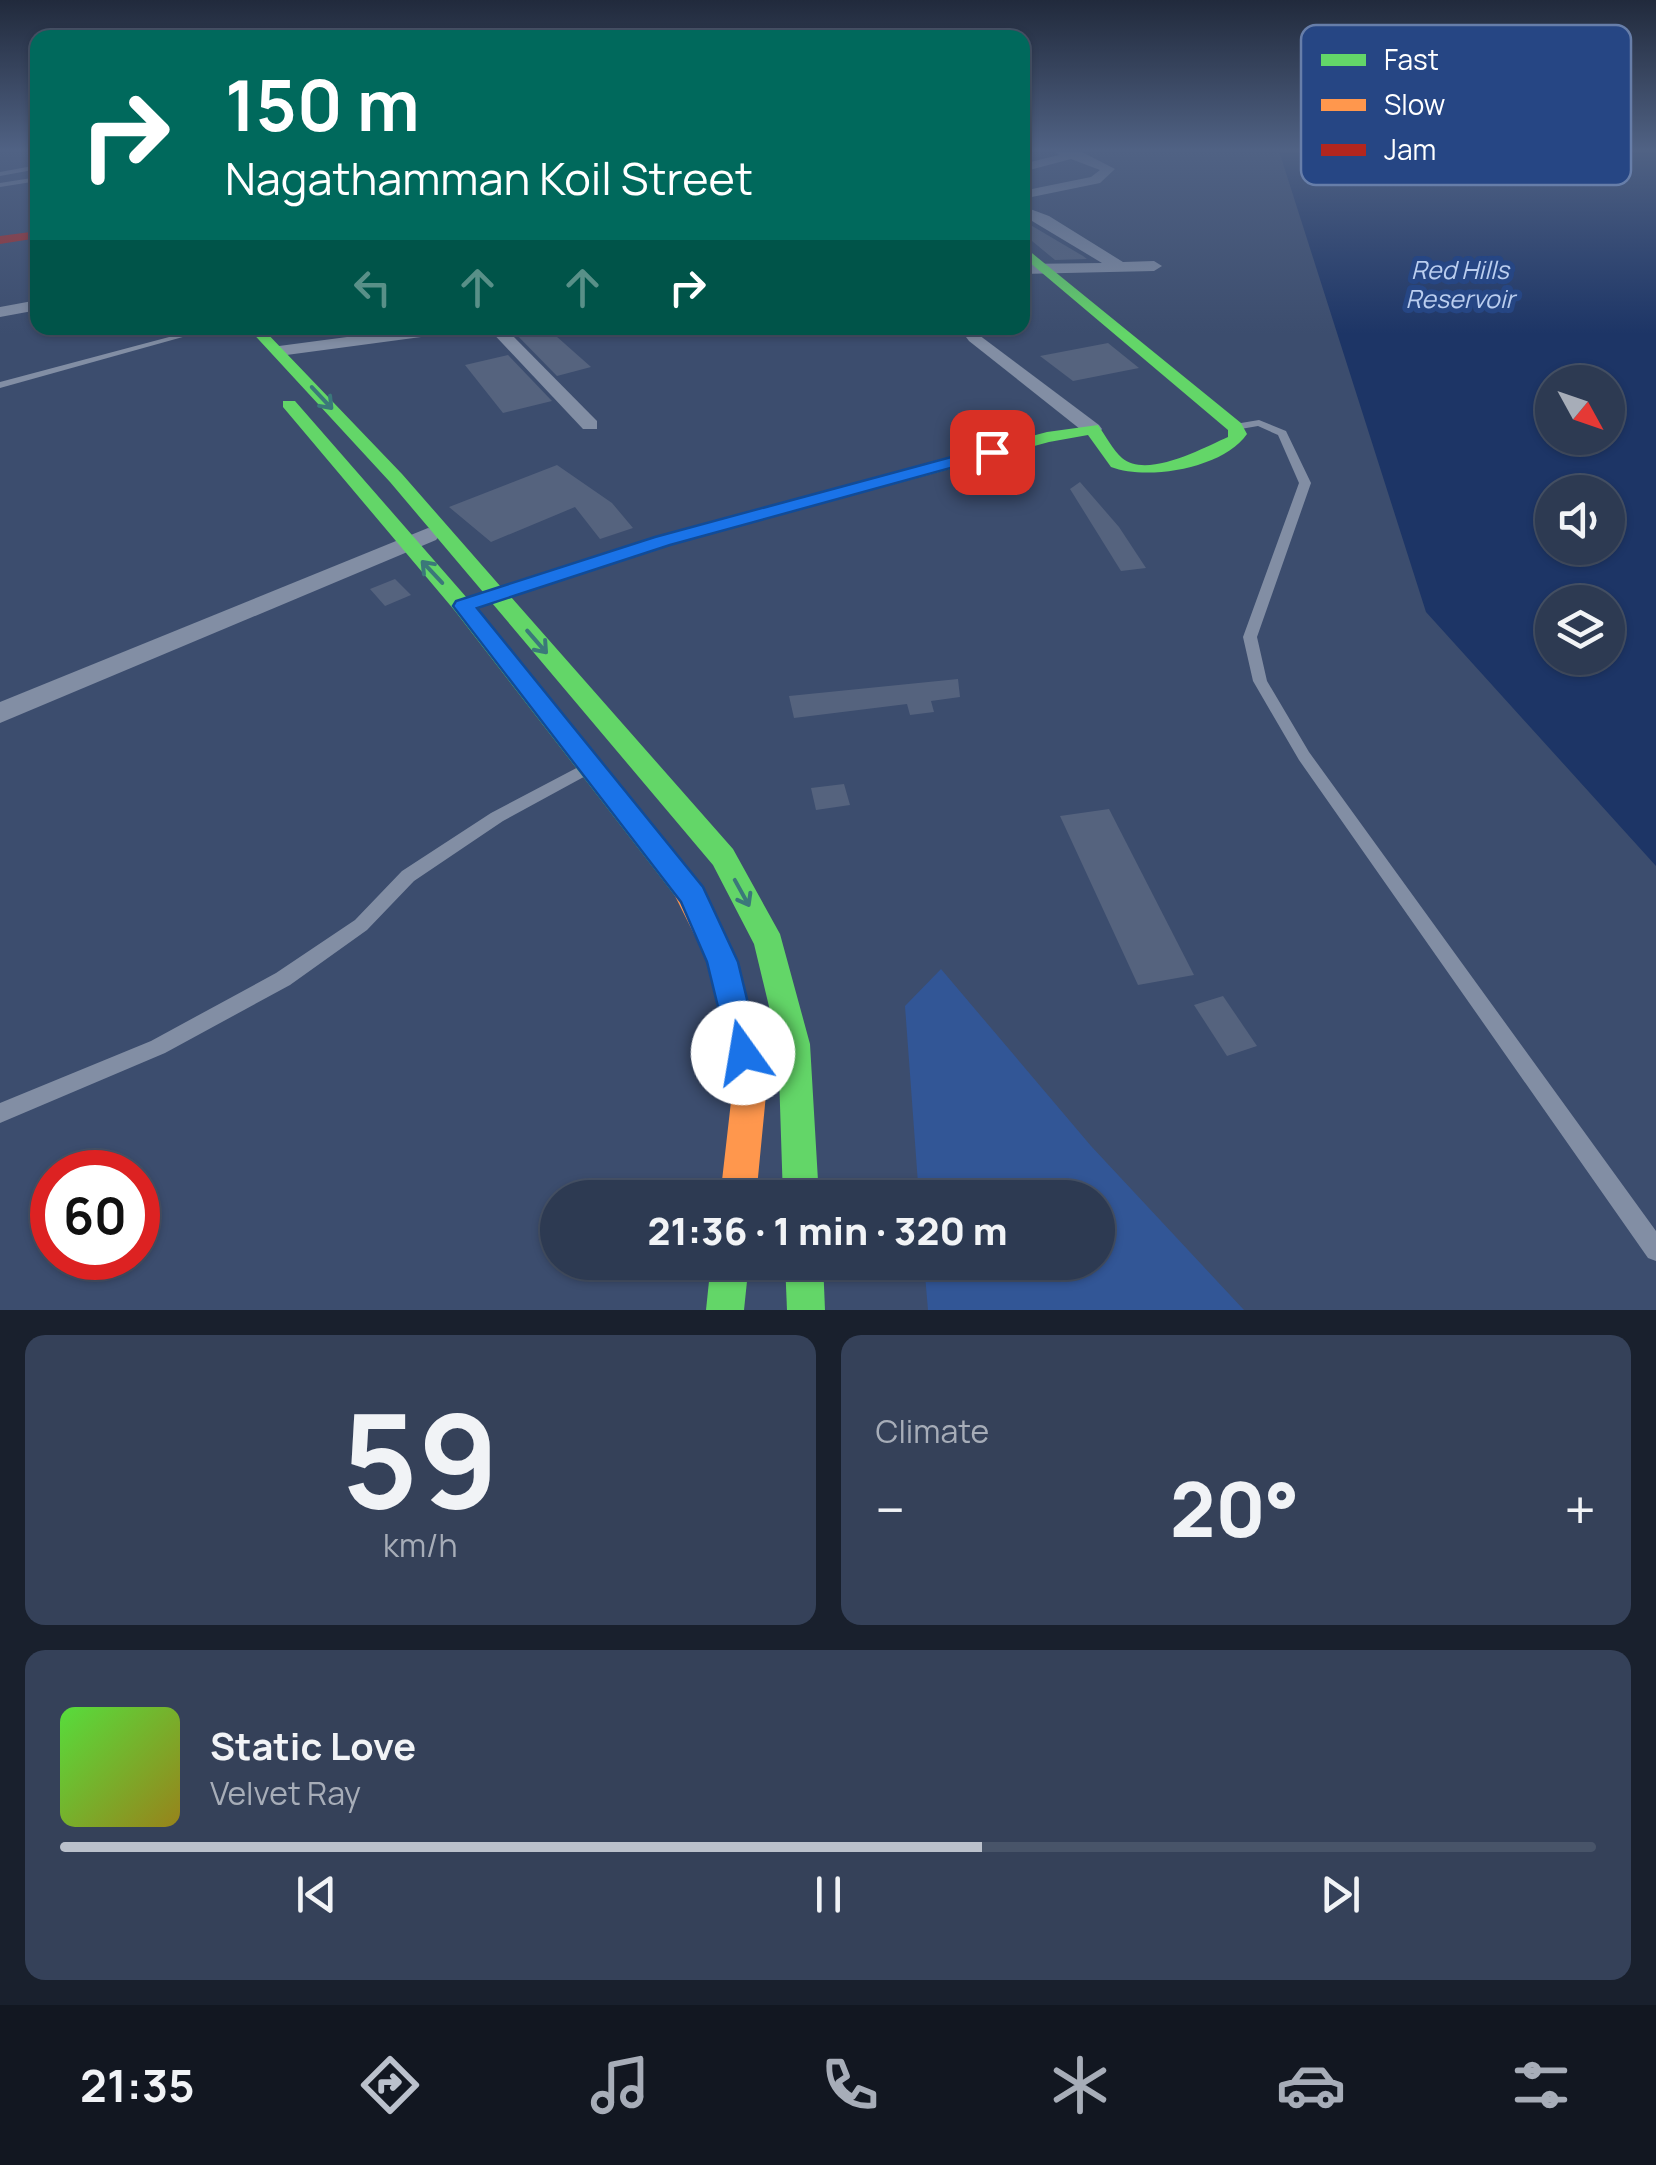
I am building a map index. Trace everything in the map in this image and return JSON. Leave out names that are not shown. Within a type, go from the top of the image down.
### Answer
[{"type":"main road","points":[[0,240],[30,235]]},
{"type":"main road","points":[[463,606],[680,536],[1047,438],[1092,429],[1116,463],[1150,471],[1234,440],[1239,434],[1034,269]]},
{"type":"main road","points":[[230,335],[246,353]]},
{"type":"main road","points":[[262,335],[441,530],[722,857],[769,943],[794,1044],[800,1180]]},
{"type":"main road","points":[[271,382],[463,606],[692,896],[722,962],[750,1084],[740,1180]]},
{"type":"main road","points":[[725,1310],[728,1280]]},
{"type":"main road","points":[[805,1280],[806,1310]]},
{"type":"street","points":[[1030,213],[1120,267]]},
{"type":"street","points":[[1034,269],[1154,266]]},
{"type":"street","points":[[0,312],[30,306]]},
{"type":"street","points":[[279,351],[399,335]]},
{"type":"street","points":[[503,335],[590,425]]},
{"type":"street","points":[[976,337],[1092,429]]},
{"type":"street","points":[[0,713],[441,530]]},
{"type":"lane","points":[[0,386],[186,335]]},
{"type":"lane","points":[[1235,427],[1259,423],[1282,433],[1305,483],[1250,637],[1260,682],[1304,756],[1656,1250]]},
{"type":"lane","points":[[0,1114],[158,1047],[284,979],[362,925],[408,876],[497,817],[626,744]]},
{"type":"shaded area","points":[[941,969],[1091,1146],[1244,1310],[928,1310],[925,1280],[1115,1280],[1115,1180],[918,1180],[905,1006]]},
{"type":"water","name":"Red Hills Reservoir","points":[[1298,212],[1656,212],[1656,866],[1426,612]]},
{"type":"building","points":[[1030,225],[1087,259],[1055,260],[1032,241]]},
{"type":"building","points":[[517,335],[555,335],[591,367],[557,376]]},
{"type":"building","points":[[1108,343],[1139,368],[1073,381],[1040,356]]},
{"type":"building","points":[[508,355],[552,401],[503,413],[465,365]]},
{"type":"building","points":[[557,465],[612,503],[633,528],[600,539],[575,507],[491,542],[449,507]]},
{"type":"building","points":[[1080,482],[1119,527],[1146,568],[1121,571],[1070,489]]},
{"type":"building","points":[[395,579],[411,595],[385,606],[370,589]]},
{"type":"building","points":[[958,679],[960,697],[931,701],[934,712],[910,715],[907,704],[794,718],[789,696]]},
{"type":"building","points":[[844,784],[850,805],[816,810],[811,788]]},
{"type":"building","points":[[1109,809],[1194,975],[1138,985],[1060,816]]},
{"type":"building","points":[[1223,996],[1257,1046],[1227,1056],[1194,1005]]},
{"type":"traffic: fast","points":[[463,606],[662,541],[1047,437],[1092,429],[1117,463],[1146,470],[1176,465],[1234,441],[1239,434],[1235,427],[1030,256]]},
{"type":"traffic: fast","points":[[262,335],[396,478],[723,857],[769,943],[794,1044],[800,1180]]},
{"type":"traffic: fast","points":[[289,404],[463,606],[685,888]]},
{"type":"traffic: fast","points":[[725,1310],[728,1280]]},
{"type":"traffic: fast","points":[[805,1280],[806,1310]]},
{"type":"traffic: slow","points":[[685,888],[723,961],[750,1084],[740,1180]]},
{"type":"traffic: jam","points":[[0,240],[30,235]]},
{"type":"route","points":[[743,1053],[722,962],[692,896],[569,735],[463,606],[662,541],[992,452]]}]
